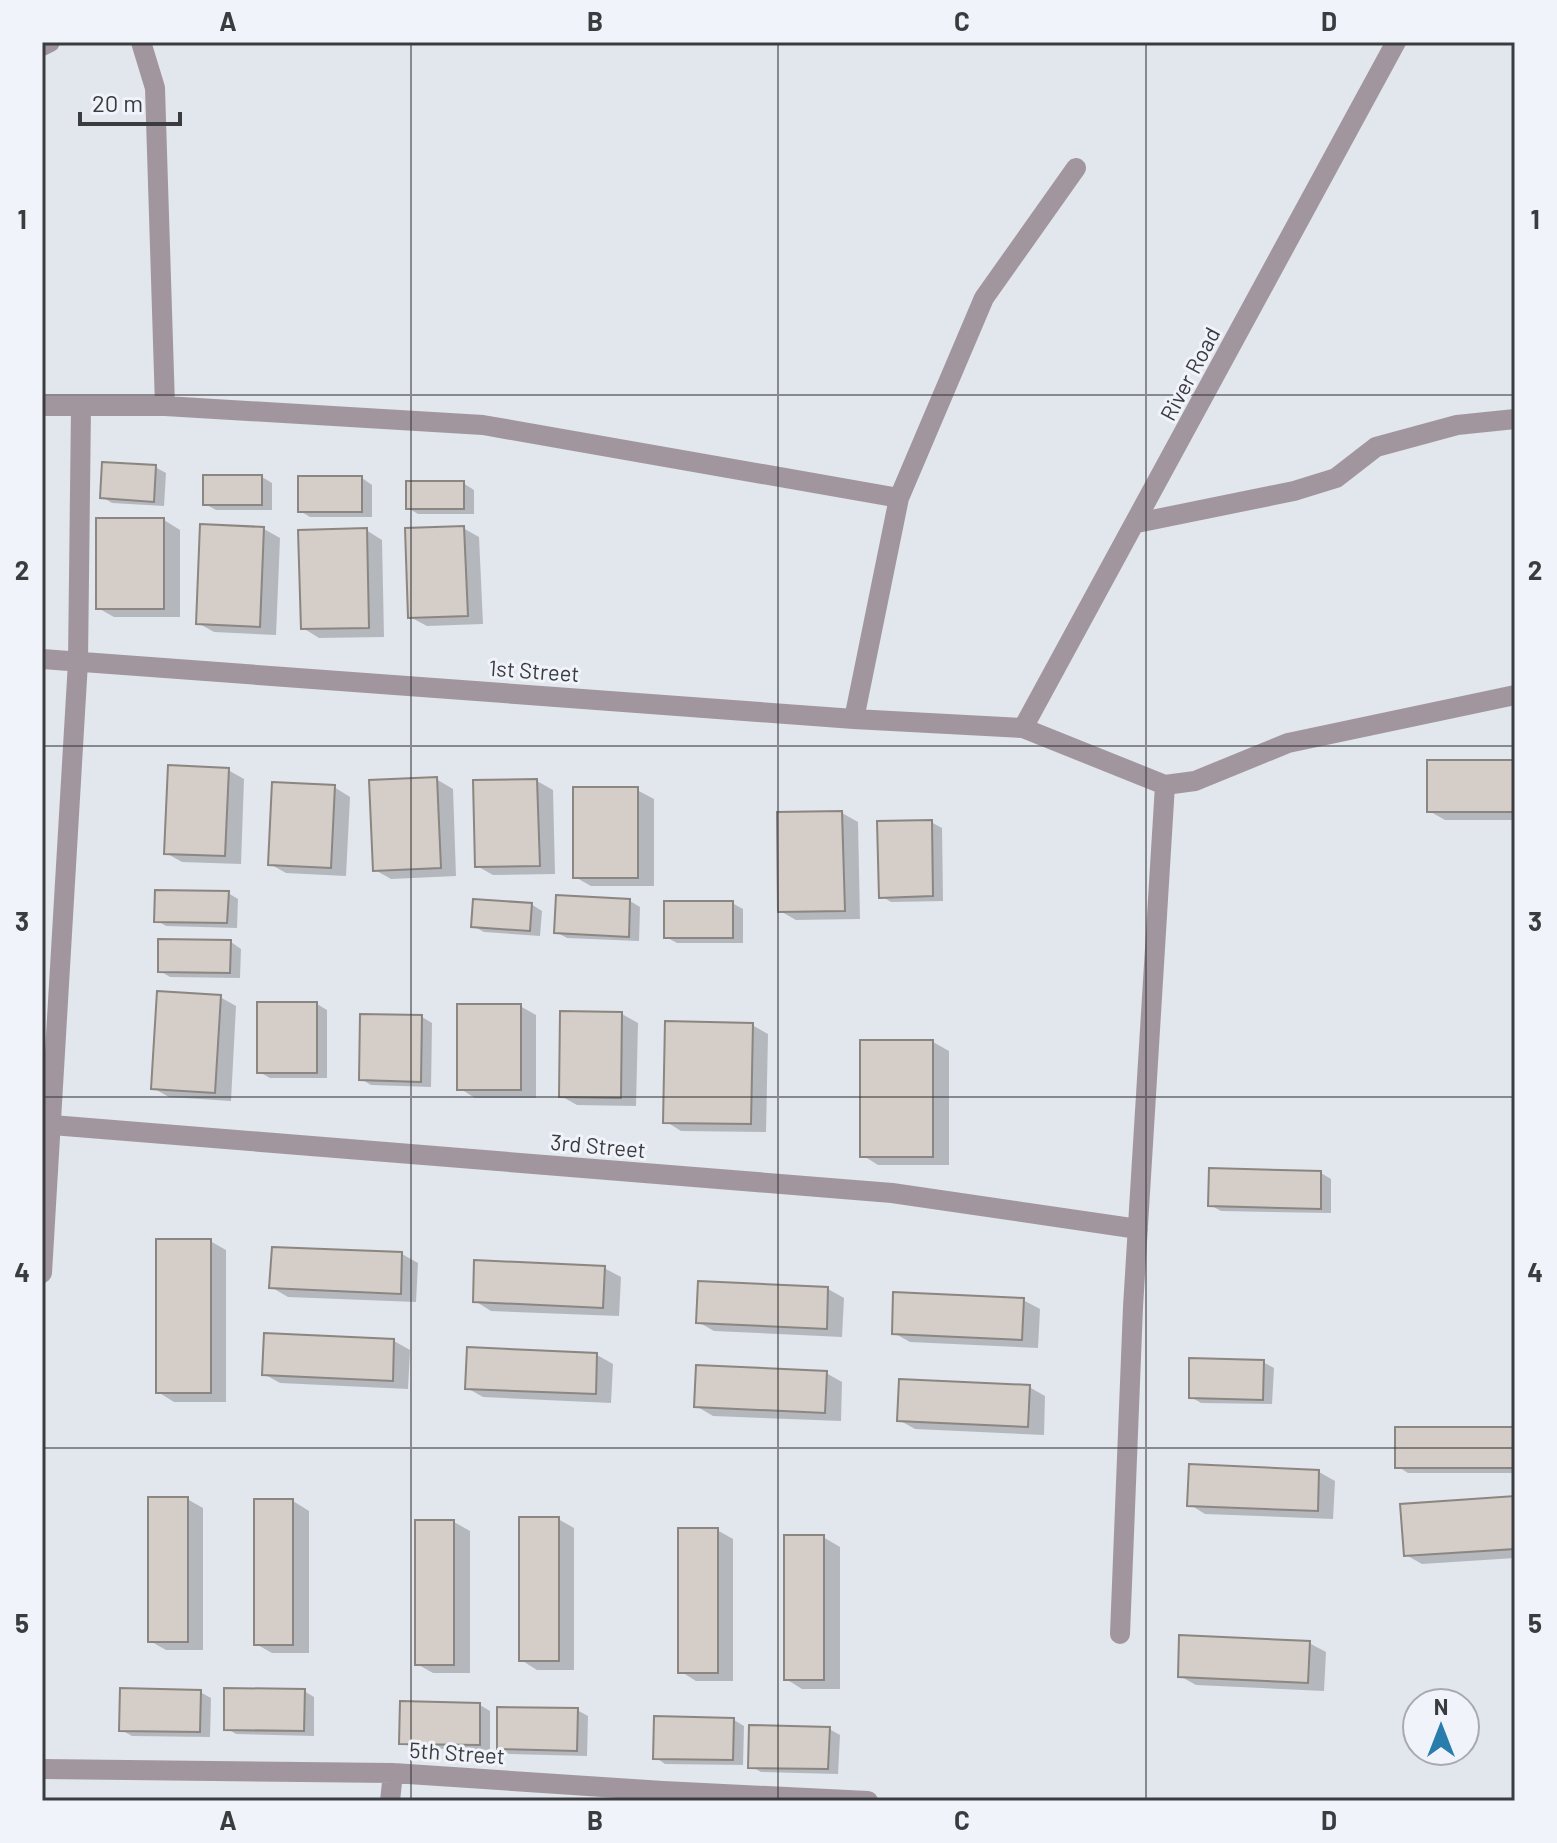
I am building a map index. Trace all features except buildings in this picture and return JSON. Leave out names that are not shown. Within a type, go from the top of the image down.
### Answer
[{"type":"street","points":[[42,46],[50,42]]},
{"type":"street","points":[[141,42],[155,88],[165,406]]},
{"type":"street","name":"River Road","points":[[1023,728],[1396,42]]},
{"type":"street","points":[[854,719],[899,498],[984,298],[1076,168]]},
{"type":"street","points":[[42,406],[165,406],[483,425],[899,498]]},
{"type":"street","points":[[42,1273],[78,662],[81,407]]},
{"type":"street","points":[[1137,523],[1294,491],[1336,478],[1376,447],[1457,425],[1515,419]]},
{"type":"street","name":"1st Street","points":[[42,659],[854,719],[1023,728],[1165,785]]},
{"type":"street","points":[[1120,1634],[1138,1229],[1165,785],[1195,781],[1288,743],[1515,695]]},
{"type":"street","name":"3rd Street","points":[[52,1125],[892,1193],[1138,1229]]},
{"type":"street","name":"5th Street","points":[[42,1769],[393,1773],[662,1796],[868,1801]]},
{"type":"street","points":[[390,1801],[393,1773]]}]
